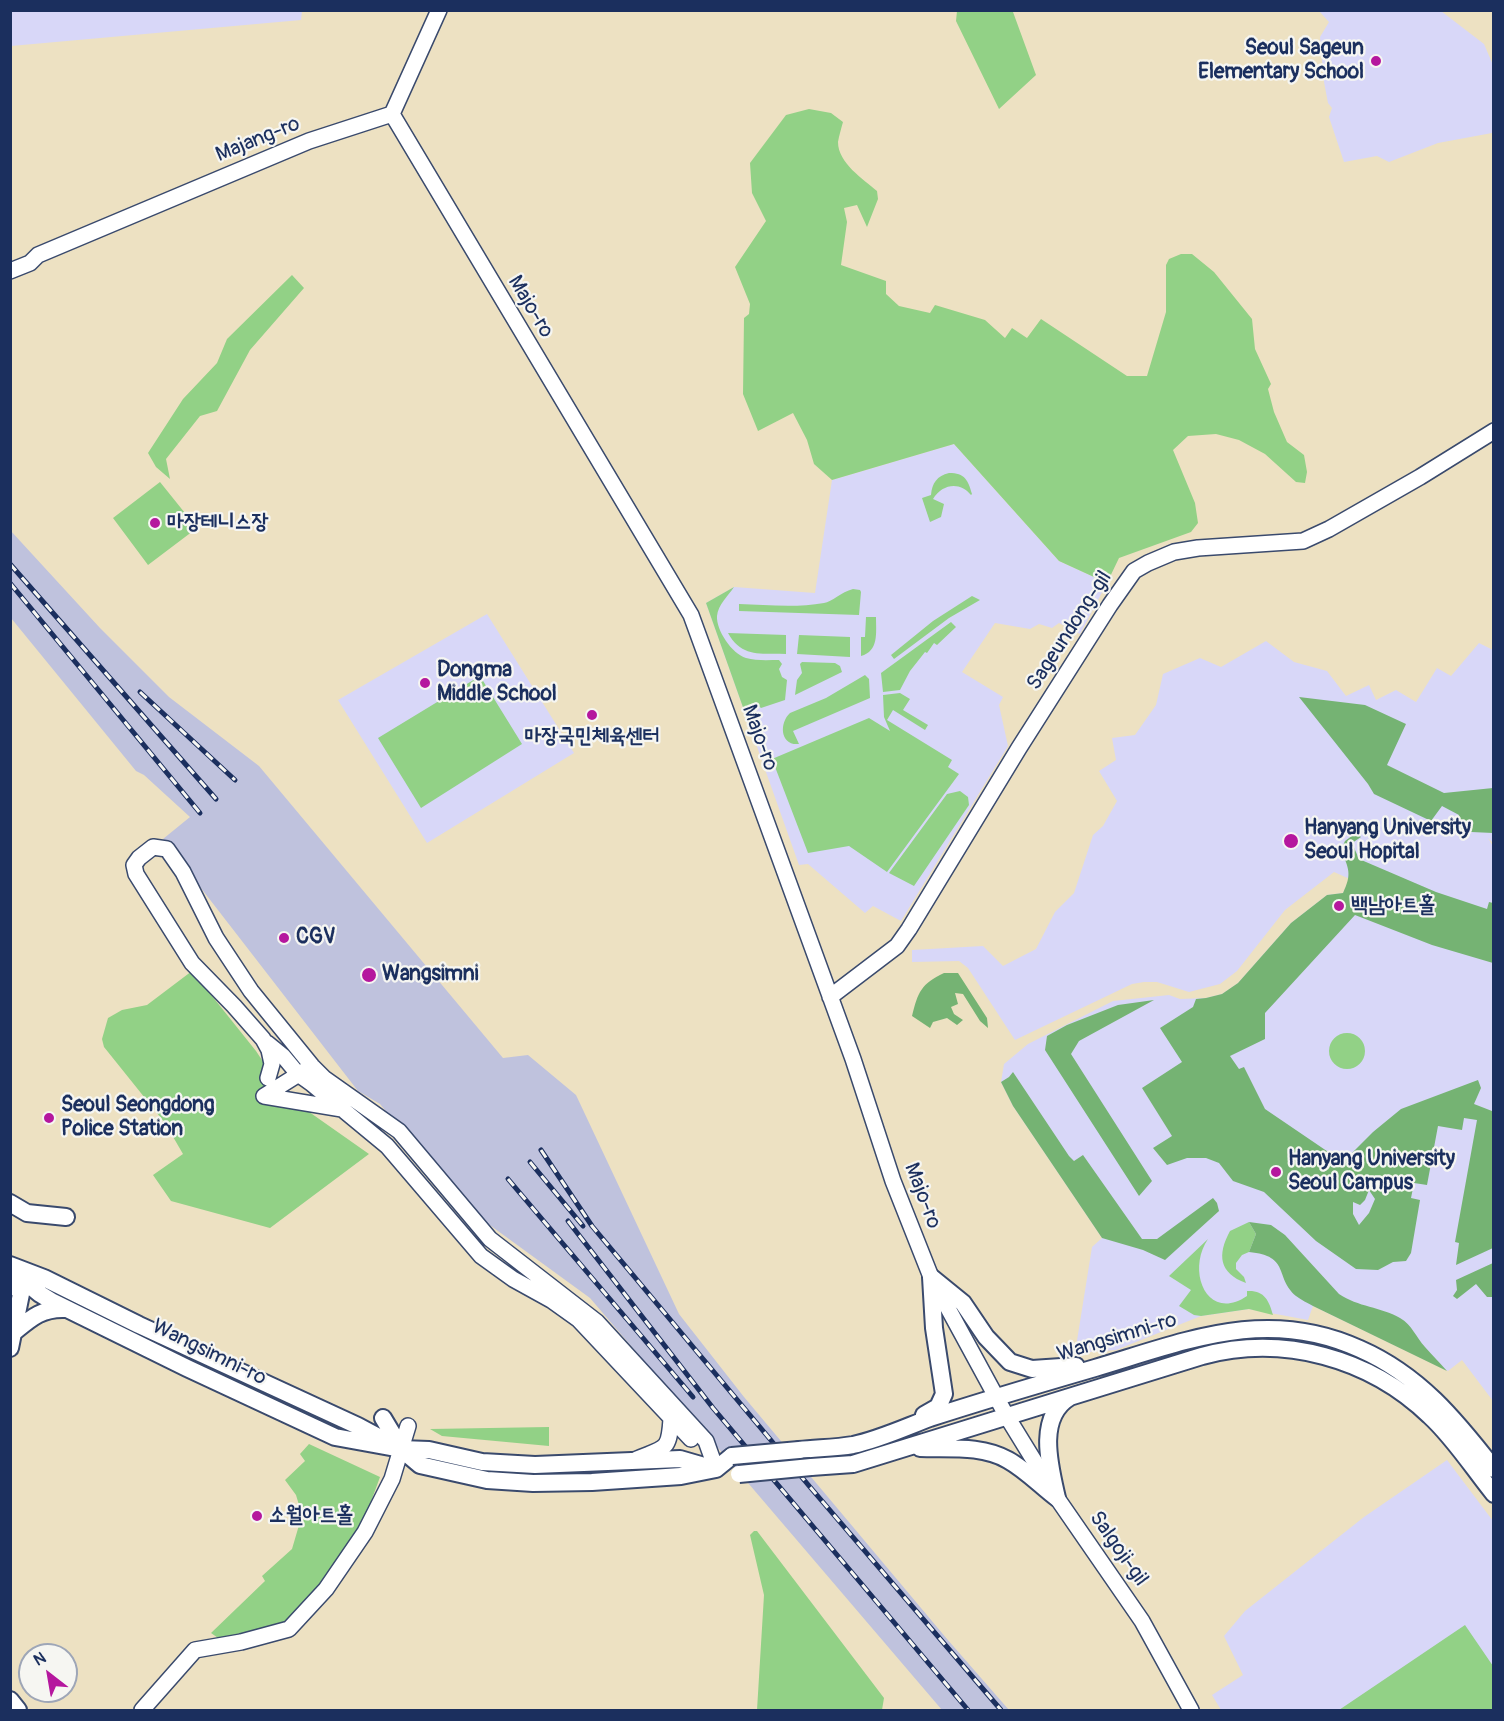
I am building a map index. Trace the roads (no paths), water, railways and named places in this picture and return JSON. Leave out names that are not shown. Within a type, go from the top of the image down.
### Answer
[{"type":"main road","points":[[10,1203],[27,1214],[66,1217]]},
{"type":"main road","name":"Wangsimni-ro","points":[[10,1267],[40,1294],[187,1368],[335,1437],[401,1449],[429,1450],[482,1462],[535,1465],[680,1459],[739,1474],[853,1464],[1202,1356],[1229,1349],[1276,1347],[1314,1354],[1362,1369],[1398,1389],[1432,1417],[1494,1494]]},
{"type":"main road","name":"Wangsimni-ro","points":[[10,1267],[44,1278],[139,1325],[357,1426],[401,1449],[420,1465],[487,1480],[533,1483],[592,1482],[681,1476],[716,1469],[732,1456],[854,1444],[996,1397],[1110,1363],[1206,1335],[1240,1329],[1279,1329],[1327,1337],[1368,1353],[1420,1386],[1447,1412],[1494,1469]]},
{"type":"main road","points":[[10,1276],[21,1294],[12,1340]]},
{"type":"main road","points":[[931,1277],[963,1303],[996,1349],[1010,1362],[1041,1370],[1110,1363]]},
{"type":"main road","points":[[903,1428],[938,1407],[944,1394],[934,1328],[931,1277]]},
{"type":"main road","points":[[12,1340],[44,1311],[51,1308],[69,1309]]},
{"type":"main road","points":[[1057,1498],[1049,1459],[1050,1428],[1058,1408],[1064,1400],[1075,1394]]},
{"type":"main road","points":[[383,1418],[401,1449]]},
{"type":"main road","points":[[922,1442],[939,1430],[938,1425],[929,1419]]},
{"type":"main road","points":[[904,1448],[976,1449],[994,1453],[1008,1460],[1057,1498]]},
{"type":"main road","points":[[10,1700],[18,1710]]},
{"type":"street","points":[[392,114],[439,10]]},
{"type":"street","name":"Majang-ro","points":[[10,272],[30,263],[38,255],[309,141],[392,114]]},
{"type":"street","name":"Majo-ro","points":[[392,114],[691,615],[853,1059],[893,1180],[931,1277],[1006,1415]]},
{"type":"street","name":"Majang-ro","points":[[10,260],[26,254],[38,255]]},
{"type":"street","name":"Sageundong-gil","points":[[830,997],[897,946],[903,938],[1019,748],[1134,571],[1148,562],[1174,552],[1198,548],[1303,541],[1329,529],[1420,477],[1494,431]]},
{"type":"street","points":[[153,847],[167,849],[183,872],[216,938],[251,991],[308,1061],[324,1078],[399,1131],[490,1239],[597,1322],[706,1441],[716,1469],[694,1442],[579,1320],[481,1256],[387,1146],[294,1070],[263,1039],[192,963],[136,874],[134,865],[139,858],[153,847]]},
{"type":"street","points":[[263,1039],[269,1050],[272,1064],[268,1078],[294,1070]]},
{"type":"street","points":[[308,1061],[264,1096],[345,1110]]},
{"type":"street","name":"Salgoji-gil","points":[[1006,1415],[1057,1498],[1142,1621],[1191,1710]]},
{"type":"street","points":[[636,1460],[665,1448],[669,1441],[671,1419]]},
{"type":"street","points":[[142,1710],[195,1650],[241,1642],[289,1629],[326,1589],[365,1532],[392,1479],[408,1426]]},
{"type":"railway","points":[[10,564],[216,799]]},
{"type":"railway","points":[[10,583],[200,813]]},
{"type":"railway","points":[[140,692],[235,780]]},
{"type":"railway","points":[[541,1150],[592,1226],[810,1487],[1001,1710]]},
{"type":"railway","points":[[530,1162],[583,1226]]},
{"type":"railway","points":[[508,1179],[693,1397]]},
{"type":"railway","points":[[568,1221],[713,1408],[968,1710]]},
{"type":"place","name":"Seoul Sageun Elementary School","points":[[1376,61]]},
{"type":"place","name":"마장테니스장","points":[[155,523]]},
{"type":"place","name":"Dongma Middle School","points":[[425,683]]},
{"type":"place","name":"마장국민체육센터","points":[[592,715]]},
{"type":"place","name":"Hanyang University Seoul Hopital","points":[[1291,841]]},
{"type":"place","name":"백남아트홀","points":[[1339,906]]},
{"type":"place","name":"CGV","points":[[284,938]]},
{"type":"place","name":"Wangsimni","points":[[369,975]]},
{"type":"place","name":"Seoul Seongdong Police Station","points":[[49,1118]]},
{"type":"place","name":"Hanyang University Seoul Campus","points":[[1276,1172]]},
{"type":"place","name":"소월아트홀","points":[[257,1516]]}]
